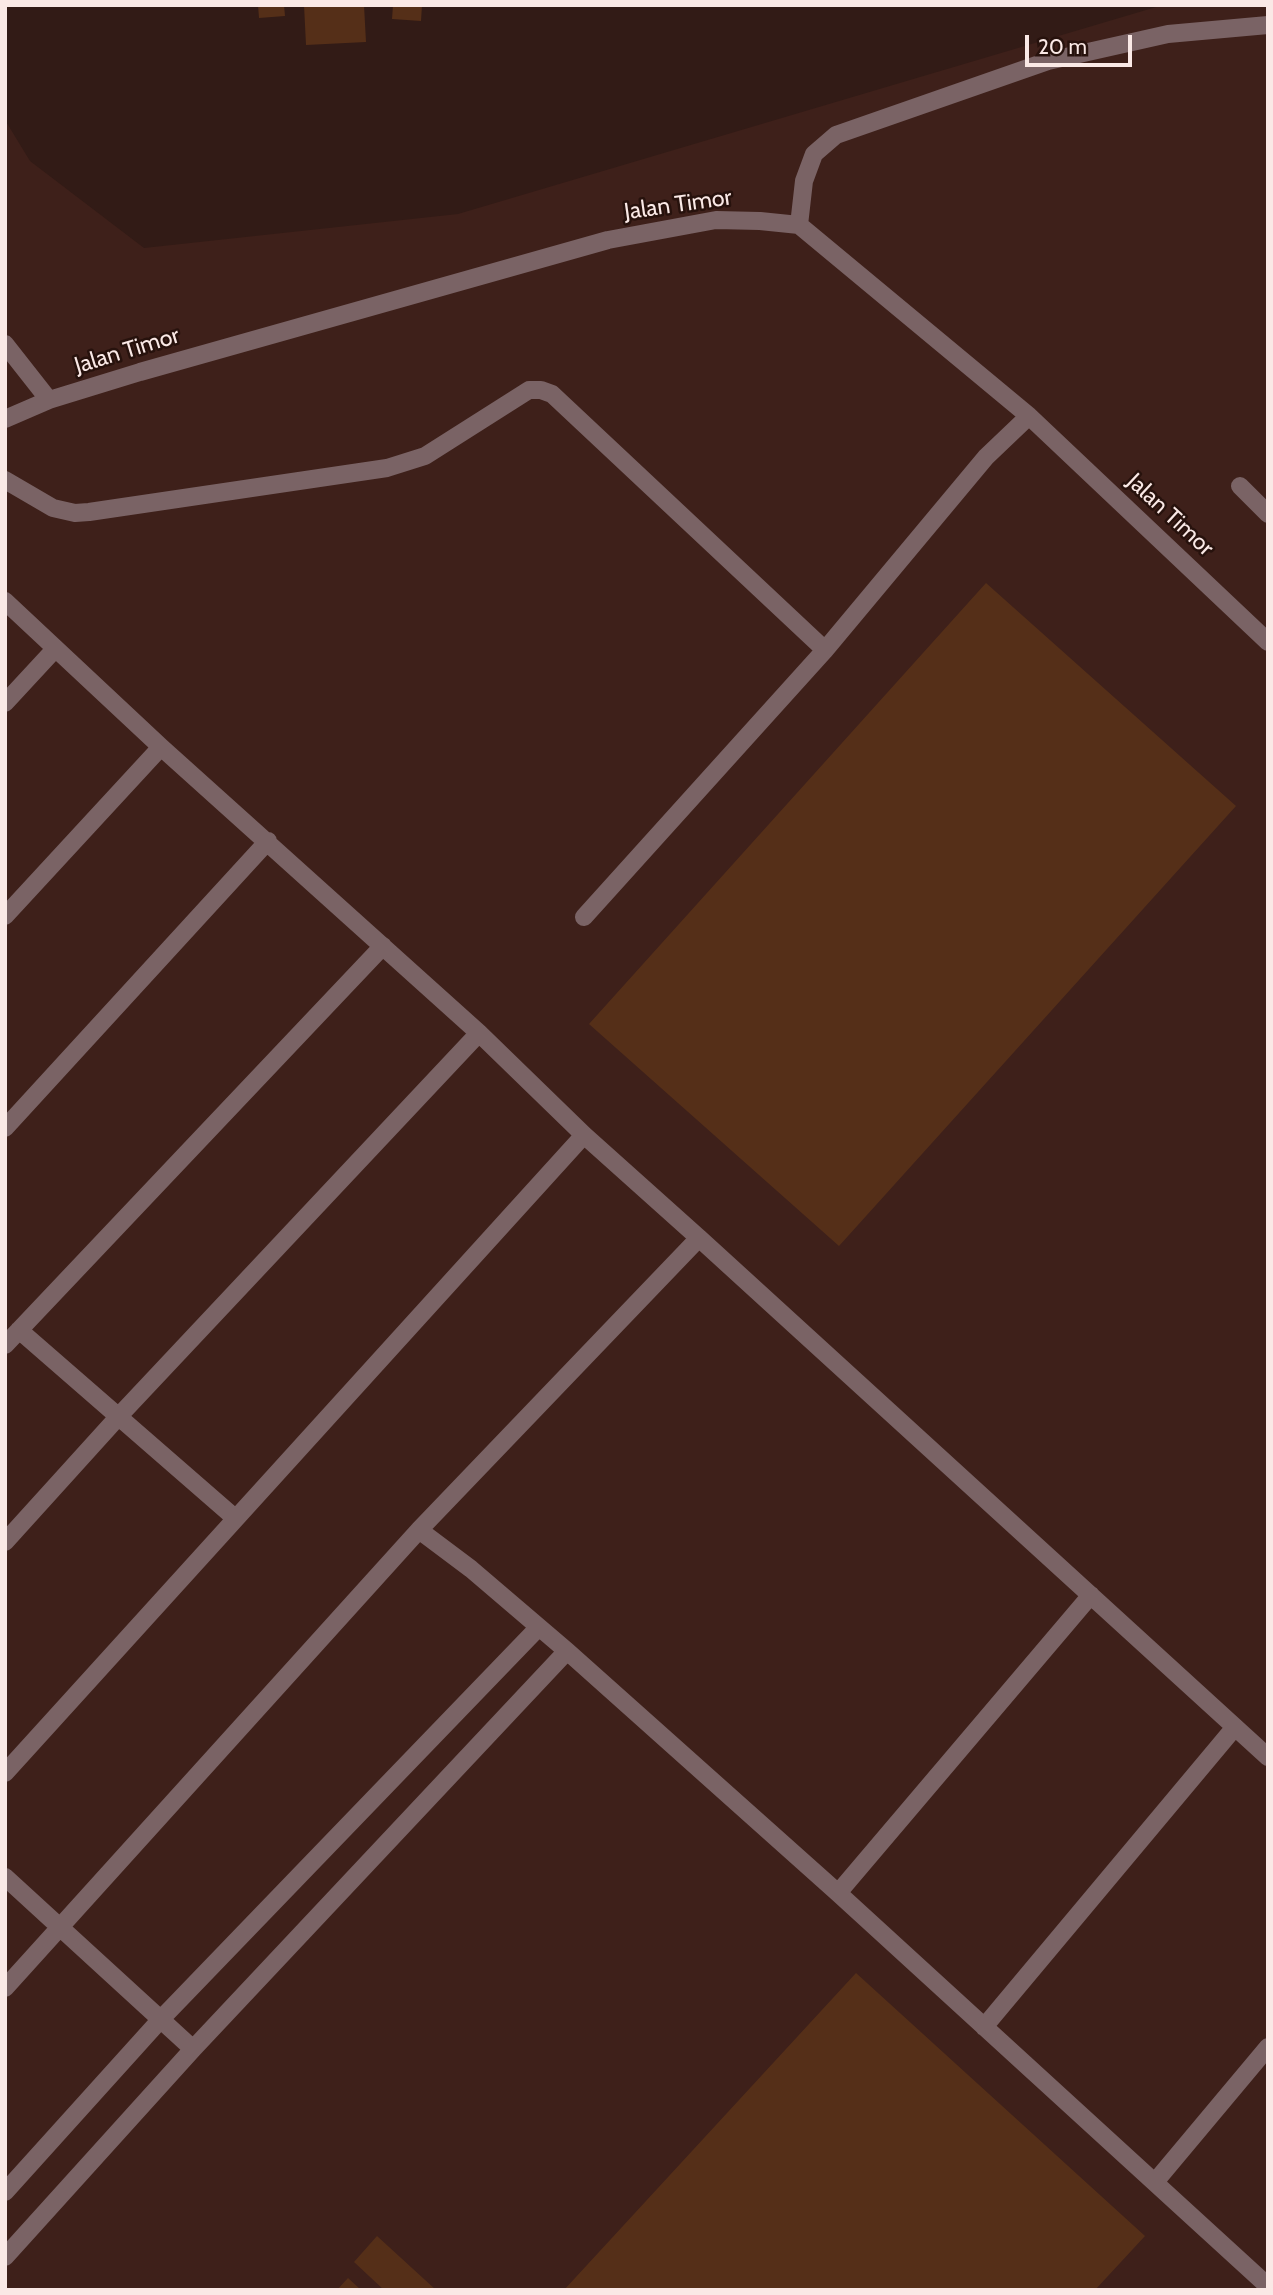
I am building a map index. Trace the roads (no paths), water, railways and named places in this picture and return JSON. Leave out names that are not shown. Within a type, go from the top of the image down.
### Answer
[{"type":"street","points":[[799,225],[804,181],[814,154],[836,135],[1048,61],[1168,34],[1268,25]]},
{"type":"street","name":"Jalan Timor","points":[[5,419],[49,400],[140,372],[608,240],[716,220],[799,225],[1028,416],[1268,642]]},
{"type":"street","points":[[5,344],[49,400]]},
{"type":"street","points":[[5,480],[53,509],[75,513],[387,468],[425,456],[529,390],[541,390],[552,394],[825,650]]},
{"type":"street","points":[[584,917],[825,650],[986,457],[1028,416]]},
{"type":"street","points":[[1240,486],[1268,514]]},
{"type":"street","points":[[5,601],[160,747],[268,841],[479,1033],[584,1135],[1268,1757]]},
{"type":"street","points":[[5,703],[55,649]]},
{"type":"street","points":[[5,916],[160,747]]},
{"type":"street","points":[[5,1128],[268,841]]},
{"type":"street","points":[[5,1345],[383,946]]},
{"type":"street","points":[[5,1542],[119,1416],[479,1033]]},
{"type":"street","points":[[5,1773],[584,1135]]},
{"type":"street","points":[[5,1988],[419,1530],[699,1238]]},
{"type":"street","points":[[19,1330],[236,1518]]},
{"type":"street","points":[[419,1530],[471,1569],[567,1651],[838,1893],[1268,2286]]},
{"type":"street","points":[[838,1893],[1091,1595]]},
{"type":"street","points":[[5,2192],[161,2019],[538,1628]]},
{"type":"street","points":[[5,2257],[193,2049],[567,1651]]},
{"type":"street","points":[[984,2027],[1235,1727]]},
{"type":"street","points":[[5,1877],[193,2049]]},
{"type":"street","points":[[1155,2182],[1268,2047]]}]
